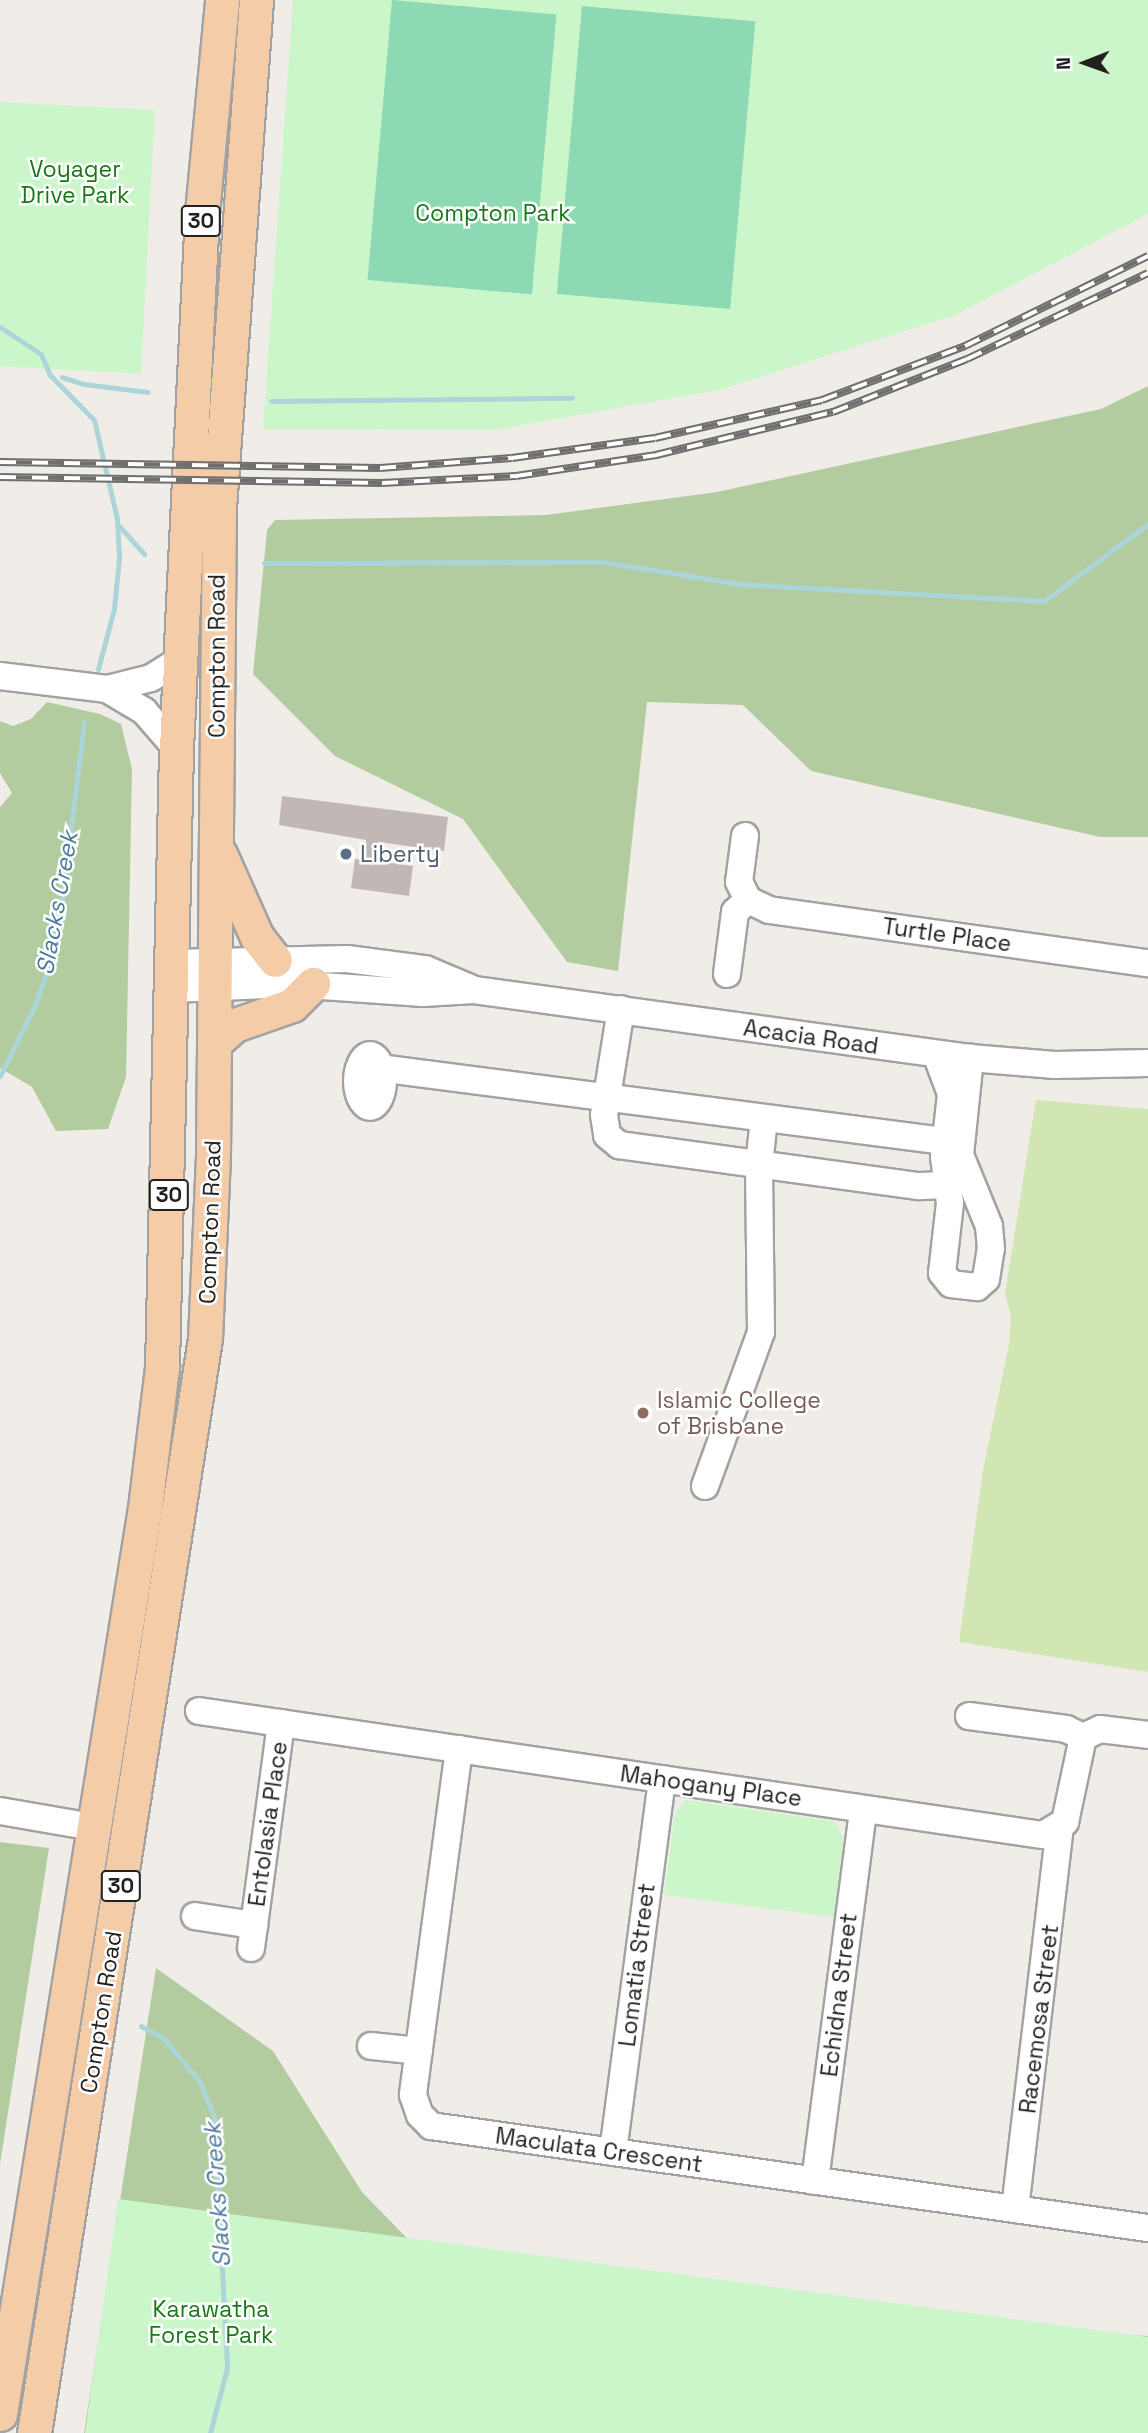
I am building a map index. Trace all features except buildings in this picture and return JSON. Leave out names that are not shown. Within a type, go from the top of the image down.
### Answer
[{"type":"main road","name":"Compton Road","points":[[0,2414],[149,1483],[162,1367],[176,748],[208,140],[222,0]]},
{"type":"main road","name":"Compton Road","points":[[34,2433],[200,1385],[211,1249],[219,508],[256,0]]},
{"type":"main road","points":[[208,140],[223,139],[230,134],[233,108],[250,87]]},
{"type":"main road","points":[[215,846],[231,870],[257,937],[275,960]]},
{"type":"main road","points":[[214,1043],[229,1027],[292,1005],[313,984]]},
{"type":"street","points":[[0,676],[107,689],[151,678],[180,660]]},
{"type":"street","points":[[107,689],[144,711],[176,748]]},
{"type":"street","points":[[727,974],[736,912],[748,900],[739,882],[745,836]]},
{"type":"street","name":"Turtle Place","points":[[748,900],[769,910],[1148,963]]},
{"type":"street","name":"Acacia Road","points":[[214,975],[275,960],[328,957],[425,969],[474,990]]},
{"type":"street","name":"Acacia Road","points":[[170,976],[214,975],[423,993],[474,990],[970,1058],[1055,1065],[1148,1063]]},
{"type":"street","points":[[621,1009],[605,1129],[619,1145],[920,1186],[948,1185]]},
{"type":"street","points":[[936,1054],[951,1094],[952,1142],[948,1185],[950,1203],[943,1277],[951,1284],[981,1286],[989,1262],[989,1226],[952,1142],[970,1058]]},
{"type":"street","points":[[379,1068],[952,1142]]},
{"type":"street","points":[[705,1486],[761,1332],[759,1164],[764,1119]]},
{"type":"street","name":"Mahogany Place","points":[[199,1711],[1043,1835],[1060,1828]]},
{"type":"street","points":[[969,1716],[1066,1729],[1083,1737]]},
{"type":"street","name":"Entolasia Place","points":[[195,1916],[253,1936],[281,1723]]},
{"type":"street","points":[[1083,1737],[1100,1728],[1148,1735]]},
{"type":"street","points":[[1060,1828],[1070,1807],[1083,1737]]},
{"type":"street","name":"Maculata Crescent","points":[[459,1749],[414,2095],[420,2115],[431,2126],[1148,2228]]},
{"type":"street","name":"Lomatia Street","points":[[613,2152],[662,1779]]},
{"type":"street","name":"Echidna Street","points":[[815,2180],[863,1809]]},
{"type":"street","points":[[0,1811],[93,1828]]},
{"type":"street","name":"Racemosa Street","points":[[1015,2209],[1060,1828]]},
{"type":"street","points":[[371,2046],[419,2051]]},
{"type":"green space","name":"Compton Park","points":[[293,0],[1148,0],[1148,214],[955,315],[719,390],[494,430],[263,429]]},
{"type":"green space","points":[[392,0],[556,14],[532,294],[368,280]]},
{"type":"green space","points":[[582,6],[755,21],[730,309],[557,294]]},
{"type":"green space","name":"Voyager Drive Park","points":[[0,102],[155,110],[141,374],[0,366]]},
{"type":"green space","points":[[1148,386],[1148,837],[1100,837],[811,771],[743,705],[647,702],[618,971],[567,962],[463,819],[335,756],[253,674],[267,530],[275,520],[546,515],[717,492],[1101,409]]},
{"type":"green space","points":[[47,702],[100,714],[121,724],[132,769],[126,1077],[108,1129],[56,1131],[32,1087],[0,1068],[0,807],[12,793],[0,773],[0,721],[13,726],[31,719]]},
{"type":"green space","points":[[1036,1100],[1148,1109],[1148,1672],[959,1642],[983,1470],[1009,1344],[1011,1316],[1005,1293]]},
{"type":"green space","points":[[686,1800],[837,1822],[843,1840],[834,1917],[664,1895],[675,1813]]},
{"type":"green space","points":[[0,1842],[49,1848],[0,2164]]},
{"type":"green space","name":"Karawatha Forest Park","points":[[156,1968],[273,2051],[362,2192],[433,2265],[1007,2328],[1148,2336],[1148,2433],[84,2433]]},
{"type":"green space","name":"Karawatha Forest Park","points":[[118,2199],[1148,2337],[1148,2433],[85,2433]]},
{"type":"waterway","name":"Slacks Creek","points":[[0,327],[41,354],[50,375],[94,420],[117,519],[119,558],[114,609],[98,669]]},
{"type":"waterway","points":[[62,377],[84,384],[148,392]]},
{"type":"waterway","points":[[271,401],[572,398]]},
{"type":"waterway","points":[[264,563],[604,562],[740,584],[1044,601],[1148,524]]},
{"type":"waterway","points":[[119,526],[144,554]]},
{"type":"waterway","name":"Slacks Creek","points":[[0,1076],[35,1005],[48,969],[60,915],[84,722]]},
{"type":"waterway","name":"Slacks Creek","points":[[141,2026],[163,2038],[200,2082],[214,2117],[227,2368],[210,2433]]},
{"type":"railway","points":[[0,462],[380,468],[512,458],[655,438],[822,400],[965,346],[1148,256]]},
{"type":"railway","points":[[0,477],[382,483],[516,476],[656,455],[833,412],[967,359],[1148,273]]},
{"type":"place","name":"Liberty","points":[[346,854]]},
{"type":"place","name":"Islamic College of Brisbane","points":[[643,1413]]}]
